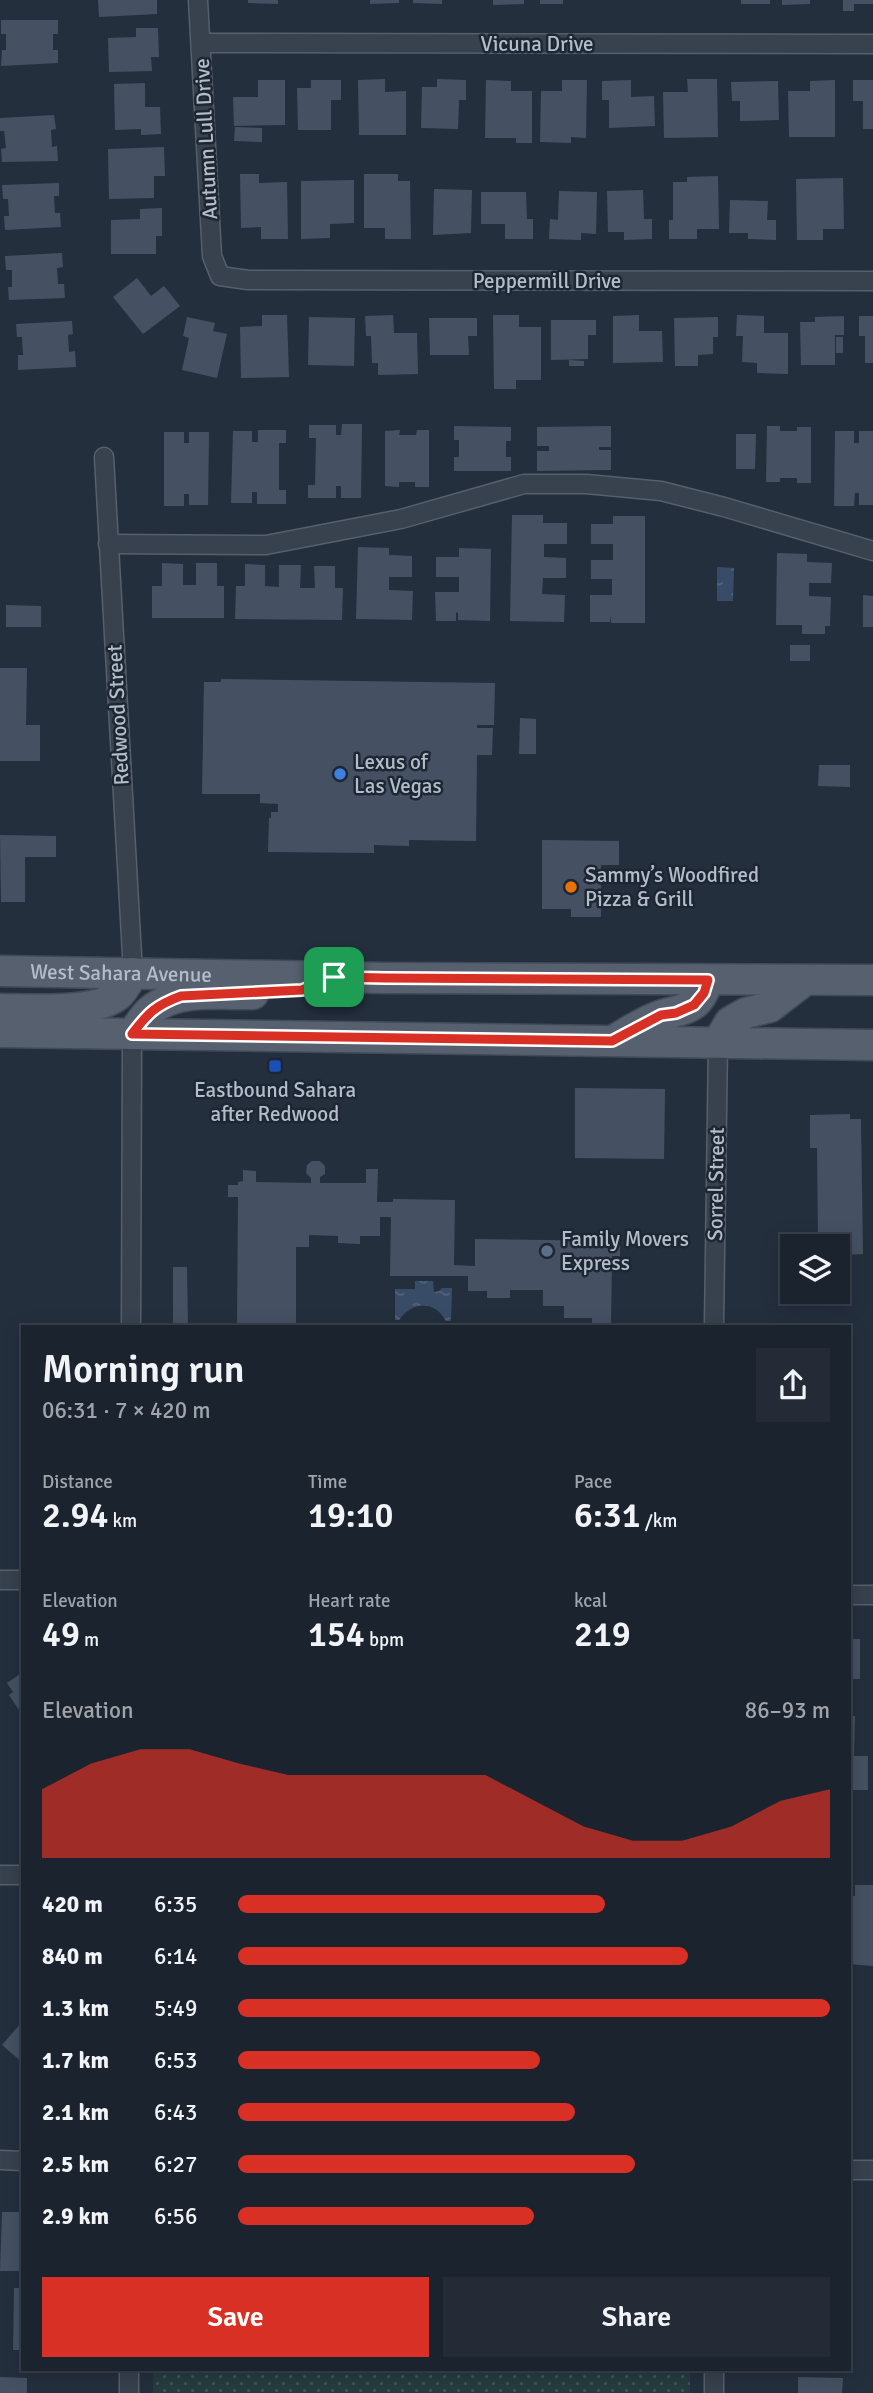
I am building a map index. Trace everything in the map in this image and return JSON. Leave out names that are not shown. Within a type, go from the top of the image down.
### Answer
[{"type":"main road","name":"West Sahara Avenue","points":[[0,971],[334,977],[873,980]]},
{"type":"main road","points":[[0,1009],[72,1009],[102,1002],[117,996],[133,973]]},
{"type":"main road","points":[[132,1034],[148,1013],[162,1003],[181,996],[302,990],[334,977]]},
{"type":"main road","points":[[612,1041],[661,1015],[676,1013],[694,1005],[704,993],[708,980]]},
{"type":"main road","points":[[718,1042],[730,1022],[747,1013],[770,1007],[805,980]]},
{"type":"main road","points":[[0,1032],[873,1045]]},
{"type":"street","name":"Autumn Lull Drive","points":[[198,0],[212,256],[220,276]]},
{"type":"street","name":"Vicuna Drive","points":[[201,43],[873,44]]},
{"type":"street","name":"Peppermill Drive","points":[[220,276],[262,281],[873,281]]},
{"type":"street","name":"Redwood Street","points":[[104,457],[133,973]]},
{"type":"street","points":[[108,544],[265,545],[401,519],[524,484],[586,484],[661,491],[873,551]]},
{"type":"street","points":[[131,1325],[132,1034]]},
{"type":"street","name":"Sorrel Street","points":[[714,1325],[718,1042]]},
{"type":"street","points":[[0,1580],[21,1580]]},
{"type":"street","points":[[851,1595],[873,1595]]},
{"type":"street","points":[[0,1875],[21,1875]]},
{"type":"street","points":[[0,2161],[21,2161]]},
{"type":"street","points":[[851,2169],[873,2170]]},
{"type":"street","points":[[129,2371],[129,2393]]},
{"type":"street","points":[[714,2371],[714,2393]]},
{"type":"green space","points":[[153,2371],[690,2371],[690,2393],[153,2393]]},
{"type":"water","points":[[717,567],[734,568],[733,601],[717,601]]},
{"type":"water","points":[[415,1281],[433,1281],[434,1292],[442,1288],[452,1288],[451,1321],[446,1321],[430,1306],[417,1306],[399,1320],[395,1320],[395,1289],[415,1289]]},
{"type":"building","points":[[98,0],[157,0],[157,14],[99,17]]},
{"type":"building","points":[[248,0],[278,0],[278,4],[248,3]]},
{"type":"building","points":[[370,0],[399,0],[399,3],[370,4]]},
{"type":"building","points":[[413,0],[442,0],[442,4],[413,3]]},
{"type":"building","points":[[493,0],[524,0],[524,4],[493,5]]},
{"type":"building","points":[[540,0],[563,0],[563,4],[540,4]]},
{"type":"building","points":[[741,0],[770,0],[770,4],[741,4]]},
{"type":"building","points":[[782,0],[810,0],[810,4],[782,5]]},
{"type":"building","points":[[843,0],[873,0],[873,4],[854,4],[854,11],[843,11]]},
{"type":"building","points":[[1,20],[58,20],[58,34],[53,34],[53,50],[58,50],[58,63],[1,66],[2,50],[6,50],[6,34],[1,34]]},
{"type":"building","points":[[136,28],[158,28],[159,57],[151,57],[152,71],[109,72],[108,38],[136,37]]},
{"type":"building","points":[[385,79],[385,92],[406,91],[406,135],[359,135],[358,80]]},
{"type":"building","points":[[437,79],[466,80],[466,100],[459,100],[458,129],[421,128],[422,87],[437,87]]},
{"type":"building","points":[[687,79],[717,79],[718,137],[664,138],[663,92],[688,92]]},
{"type":"building","points":[[258,80],[285,80],[285,125],[234,126],[233,97],[258,97]]},
{"type":"building","points":[[311,80],[341,80],[341,100],[331,100],[331,130],[298,130],[297,88],[311,88]]},
{"type":"building","points":[[486,80],[511,81],[511,91],[532,91],[532,143],[516,143],[516,138],[485,138]]},
{"type":"building","points":[[562,80],[587,80],[586,138],[571,137],[571,143],[540,142],[541,91],[562,91]]},
{"type":"building","points":[[631,80],[631,97],[654,96],[655,126],[609,128],[609,100],[602,100],[602,81]]},
{"type":"building","points":[[835,80],[835,137],[789,137],[788,91],[810,91],[810,81]]},
{"type":"building","points":[[853,80],[873,80],[873,129],[863,129],[863,101],[853,101]]},
{"type":"building","points":[[778,81],[779,120],[740,121],[740,101],[732,101],[731,82]]},
{"type":"building","points":[[145,83],[145,107],[160,107],[161,134],[141,135],[141,129],[115,130],[114,84]]},
{"type":"building","points":[[54,115],[56,129],[51,130],[52,147],[57,146],[58,161],[2,162],[1,149],[6,148],[4,131],[0,131],[0,118]]},
{"type":"building","points":[[235,127],[262,128],[262,142],[234,141]]},
{"type":"building","points":[[164,147],[165,176],[154,176],[154,198],[109,199],[108,149]]},
{"type":"building","points":[[240,174],[259,174],[259,183],[287,182],[288,239],[261,239],[261,227],[241,228]]},
{"type":"building","points":[[364,174],[398,174],[398,181],[410,181],[411,239],[385,239],[385,228],[364,228]]},
{"type":"building","points":[[718,176],[719,229],[697,229],[697,239],[669,239],[669,220],[673,220],[673,182],[687,182],[687,177]]},
{"type":"building","points":[[843,178],[844,229],[823,229],[823,240],[797,240],[796,179]]},
{"type":"building","points":[[354,180],[354,223],[330,224],[330,238],[301,239],[301,181]]},
{"type":"building","points":[[59,183],[59,196],[54,196],[55,213],[60,213],[61,227],[5,230],[4,216],[9,216],[8,199],[3,199],[2,185]]},
{"type":"building","points":[[434,189],[472,190],[471,233],[433,235]]},
{"type":"building","points":[[643,190],[644,219],[652,219],[652,239],[624,240],[624,232],[608,232],[607,191]]},
{"type":"building","points":[[559,191],[597,192],[596,234],[581,233],[581,240],[549,239],[550,219],[558,220]]},
{"type":"building","points":[[481,192],[526,192],[527,219],[533,219],[533,239],[505,239],[505,224],[481,224]]},
{"type":"building","points":[[730,200],[768,201],[767,220],[776,220],[776,240],[748,239],[748,233],[729,233]]},
{"type":"building","points":[[162,208],[162,236],[156,236],[156,254],[111,254],[111,220],[140,219],[140,209]]},
{"type":"building","points":[[62,253],[63,267],[57,268],[58,284],[64,284],[65,298],[9,300],[8,287],[12,287],[12,270],[6,270],[5,256]]},
{"type":"building","points":[[137,278],[151,296],[164,286],[180,306],[143,334],[113,297]]},
{"type":"building","points":[[262,315],[287,315],[289,377],[241,378],[240,327],[262,326]]},
{"type":"building","points":[[393,315],[394,333],[417,333],[418,374],[378,375],[378,363],[372,363],[371,336],[366,336],[365,316]]},
{"type":"building","points":[[493,315],[519,315],[519,327],[541,327],[541,380],[516,380],[516,389],[494,389]]},
{"type":"building","points":[[639,315],[639,331],[662,331],[663,362],[613,363],[613,316]]},
{"type":"building","points":[[737,315],[764,316],[764,333],[788,333],[788,374],[757,373],[757,363],[742,362],[743,336],[736,336]]},
{"type":"building","points":[[844,316],[844,335],[835,335],[835,365],[801,365],[800,322],[815,322],[815,317]]},
{"type":"building","points":[[859,316],[873,316],[873,363],[865,363],[865,336],[859,336]]},
{"type":"building","points":[[187,317],[215,323],[213,331],[227,334],[217,378],[182,370],[189,338],[183,336]]},
{"type":"building","points":[[309,317],[355,318],[354,366],[308,365]]},
{"type":"building","points":[[718,317],[718,337],[713,337],[713,354],[698,355],[698,366],[675,366],[674,318]]},
{"type":"building","points":[[429,318],[477,318],[477,336],[468,336],[469,355],[430,355]]},
{"type":"building","points":[[551,320],[596,320],[596,335],[588,335],[588,359],[551,360]]},
{"type":"building","points":[[72,321],[73,334],[68,335],[69,352],[75,351],[76,367],[18,370],[18,355],[23,355],[22,337],[17,337],[16,324]]},
{"type":"building","points":[[836,337],[843,337],[843,353],[836,353]]},
{"type":"building","points":[[569,360],[584,361],[584,366],[569,366]]},
{"type":"building","points":[[342,424],[362,424],[361,498],[341,498],[341,486],[336,486],[336,498],[308,498],[308,485],[315,485],[316,438],[309,438],[309,425],[336,425],[336,435],[341,435]]},
{"type":"building","points":[[454,426],[511,427],[511,441],[506,441],[506,457],[511,457],[511,471],[454,471],[454,457],[459,457],[459,440],[454,440]]},
{"type":"building","points":[[611,426],[611,447],[599,447],[599,450],[611,450],[611,470],[537,471],[537,451],[549,451],[549,446],[537,446],[537,427]]},
{"type":"building","points":[[767,426],[780,426],[780,431],[797,431],[797,427],[811,427],[811,483],[797,483],[797,478],[780,478],[780,482],[766,482]]},
{"type":"building","points":[[258,430],[286,430],[286,443],[279,443],[279,490],[286,490],[286,504],[257,504],[257,492],[252,492],[252,503],[231,503],[233,431],[252,431],[252,442],[258,442]]},
{"type":"building","points":[[400,430],[399,435],[416,435],[417,430],[429,430],[429,487],[415,487],[415,482],[399,482],[399,487],[385,486],[385,431]]},
{"type":"building","points":[[835,431],[854,431],[854,443],[859,443],[859,431],[873,431],[873,505],[859,505],[859,493],[855,493],[854,506],[834,506]]},
{"type":"building","points":[[164,432],[184,432],[184,443],[189,443],[189,432],[209,432],[208,505],[189,505],[189,494],[184,494],[184,506],[164,506]]},
{"type":"building","points":[[736,434],[756,434],[755,469],[736,469]]},
{"type":"building","points":[[512,515],[543,515],[543,523],[567,523],[567,544],[544,544],[544,557],[566,558],[566,578],[543,578],[542,594],[565,595],[564,622],[510,621]]},
{"type":"building","points":[[613,516],[645,516],[645,623],[611,623],[611,615],[610,622],[590,622],[590,595],[612,595],[612,579],[591,579],[591,560],[613,560],[613,544],[591,544],[591,524],[613,524]]},
{"type":"building","points":[[358,547],[389,548],[389,555],[412,556],[412,577],[389,577],[389,590],[413,591],[412,620],[356,619]]},
{"type":"building","points":[[459,548],[491,549],[490,621],[458,620],[456,612],[456,621],[436,621],[435,592],[459,592],[459,577],[436,577],[436,557],[459,557]]},
{"type":"building","points":[[777,553],[807,554],[807,562],[832,563],[831,583],[809,583],[809,596],[831,597],[830,626],[825,626],[825,634],[802,634],[802,625],[776,625]]},
{"type":"building","points":[[162,563],[183,564],[183,585],[196,585],[196,563],[217,563],[217,586],[224,586],[224,618],[152,618],[152,586],[162,586]]},
{"type":"building","points":[[245,564],[265,565],[265,586],[279,587],[279,565],[301,565],[300,588],[315,588],[314,566],[335,566],[335,588],[343,588],[342,620],[235,619],[236,586],[245,586]]},
{"type":"building","points":[[863,595],[873,596],[873,627],[863,627]]},
{"type":"building","points":[[6,605],[41,606],[41,627],[6,627]]},
{"type":"building","points":[[790,645],[810,645],[810,661],[790,661]]},
{"type":"building","points":[[0,668],[27,668],[26,725],[40,725],[40,761],[0,761]]},
{"type":"building","name":"Lexus of Las Vegas","points":[[221,679],[495,683],[494,725],[477,725],[477,728],[493,728],[492,755],[477,755],[476,841],[409,840],[409,846],[374,845],[374,853],[268,852],[269,818],[271,812],[278,812],[278,804],[260,803],[260,794],[202,794],[204,682],[221,682]]},
{"type":"building","points":[[520,718],[536,719],[536,754],[519,754]]},
{"type":"building","points":[[819,765],[850,765],[850,787],[818,786]]},
{"type":"building","points":[[0,835],[56,836],[56,857],[25,857],[25,902],[1,902]]},
{"type":"building","name":"Sammy’s Woodfired Pizza & Grill","points":[[542,840],[619,841],[619,865],[601,865],[601,917],[571,917],[571,909],[542,909]]},
{"type":"building","points":[[575,1088],[665,1089],[664,1159],[575,1158]]},
{"type":"building","points":[[850,1114],[850,1119],[861,1119],[863,1254],[850,1255],[850,1234],[818,1234],[817,1148],[810,1148],[810,1115]]},
{"type":"building","name":"Family Movers Express","points":[[312,1161],[320,1161],[325,1166],[325,1174],[320,1177],[320,1183],[366,1183],[366,1169],[378,1169],[377,1202],[393,1202],[393,1199],[455,1200],[454,1265],[475,1266],[475,1239],[620,1241],[620,1256],[612,1256],[611,1325],[592,1325],[592,1318],[564,1318],[564,1306],[543,1306],[543,1290],[510,1290],[510,1298],[487,1298],[487,1291],[468,1291],[468,1276],[390,1276],[391,1217],[380,1217],[380,1236],[360,1236],[360,1244],[338,1243],[338,1236],[309,1235],[309,1247],[296,1247],[296,1325],[237,1325],[238,1197],[228,1197],[228,1185],[238,1185],[238,1182],[243,1181],[243,1170],[256,1171],[256,1182],[311,1183],[311,1178],[306,1173],[307,1165]]},
{"type":"building","points":[[173,1267],[187,1267],[188,1325],[173,1325]]},
{"type":"building","points":[[851,1639],[860,1639],[860,1679],[851,1679]]},
{"type":"building","points":[[21,1673],[21,1713],[9,1695],[13,1692],[7,1683]]},
{"type":"building","points":[[851,1716],[855,1716],[854,1756],[868,1756],[868,1790],[851,1790]]},
{"type":"building","points":[[855,1885],[873,1885],[873,1966],[851,1964],[851,1896],[855,1896]]},
{"type":"building","points":[[21,2023],[21,2061],[2,2045]]},
{"type":"building","points":[[2,2212],[21,2212],[21,2271],[0,2271]]},
{"type":"building","points":[[14,2288],[21,2288],[21,2350],[13,2350]]},
{"type":"building","points":[[0,2377],[27,2378],[27,2393],[0,2393]]},
{"type":"building","points":[[798,2377],[843,2378],[842,2393],[798,2393]]},
{"type":"place","name":"Lexus of Las Vegas","points":[[340,774]]},
{"type":"place","name":"Sammy’s Woodfired Pizza & Grill","points":[[571,887]]},
{"type":"place","name":"Eastbound Sahara after Redwood","points":[[275,1066]]},
{"type":"place","name":"Family Movers Express","points":[[547,1251]]},
{"type":"route","points":[[334,977],[708,980],[704,993],[694,1005],[676,1013],[661,1015],[612,1041],[132,1034],[148,1013],[162,1003],[181,996],[302,990],[334,977]]}]
